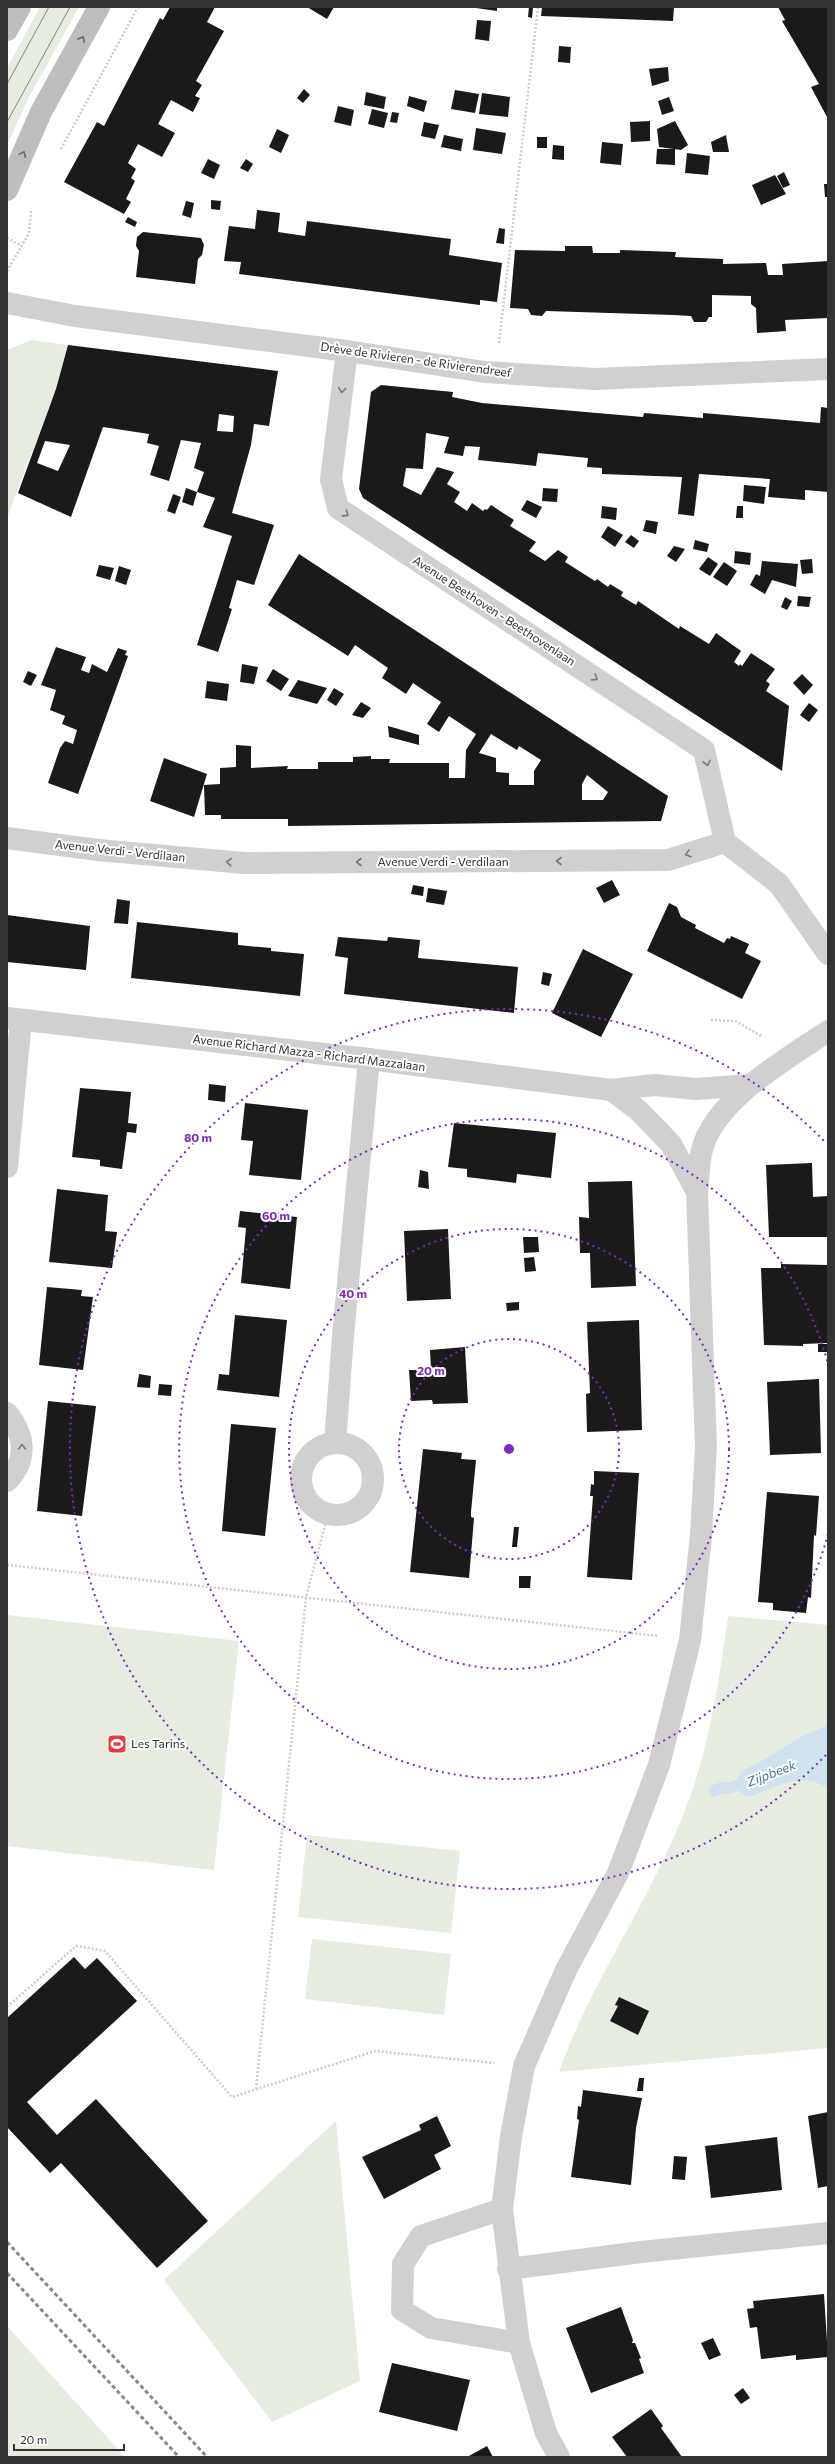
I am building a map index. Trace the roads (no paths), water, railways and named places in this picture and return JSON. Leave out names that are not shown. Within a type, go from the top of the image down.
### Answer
[{"type":"main road","points":[[7,30],[20,7]]},
{"type":"main road","points":[[7,190],[42,112],[99,7]]},
{"type":"street","name":"Drève de Rivieren - de Rivierendreef","points":[[7,303],[90,318],[347,351],[484,372],[595,380],[828,369]]},
{"type":"street","name":"Avenue Beethoven - Beethovenlaan","points":[[347,351],[331,479],[338,508],[704,750],[725,842]]},
{"type":"street","name":"Avenue Verdi - Verdilaan","points":[[7,838],[98,850],[244,863],[668,860],[725,842]]},
{"type":"street","points":[[725,842],[779,884],[828,954]]},
{"type":"street","points":[[7,1167],[14,1019]]},
{"type":"street","name":"Avenue Richard Mazza - Richard Mazzalaan","points":[[14,1019],[369,1059],[611,1090],[654,1085],[696,1089],[749,1085]]},
{"type":"street","points":[[559,2457],[546,2433],[519,2343],[508,2269],[502,2209],[511,2137],[524,2066],[566,1970],[618,1873],[659,1766],[690,1640],[701,1535],[706,1447],[697,1192],[702,1149],[718,1118],[749,1085],[828,1031]]},
{"type":"street","points":[[335,1443],[343,1336],[369,1059]]},
{"type":"street","points":[[611,1090],[638,1110],[671,1144],[697,1192]]},
{"type":"street","points":[[7,1413],[16,1424],[22,1438],[22,1457],[16,1472],[7,1481]]},
{"type":"street","points":[[335,1443],[350,1445],[363,1454],[371,1467],[373,1482],[369,1497],[358,1508],[344,1514],[328,1514],[315,1508],[306,1496],[302,1482],[303,1468],[310,1455],[321,1446],[335,1443]]},
{"type":"street","points":[[502,2209],[421,2236],[403,2264],[402,2310],[430,2328],[519,2343]]},
{"type":"street","points":[[508,2269],[641,2252],[828,2233]]},
{"type":"water","points":[[828,1726],[828,1789],[819,1783],[800,1780],[780,1785],[752,1796],[745,1796],[734,1787],[736,1781],[746,1770],[802,1737]]},
{"type":"waterway","name":"Zijpbeek","points":[[714,1791],[720,1788],[730,1788],[747,1781]]},
{"type":"tram line","points":[[7,84],[49,7]]},
{"type":"tram line","points":[[7,122],[70,7]]},
{"type":"railway","points":[[7,2242],[207,2457]]},
{"type":"railway","points":[[7,2273],[179,2457]]},
{"type":"place","name":"Les Tarins","points":[[117,1744]]}]
